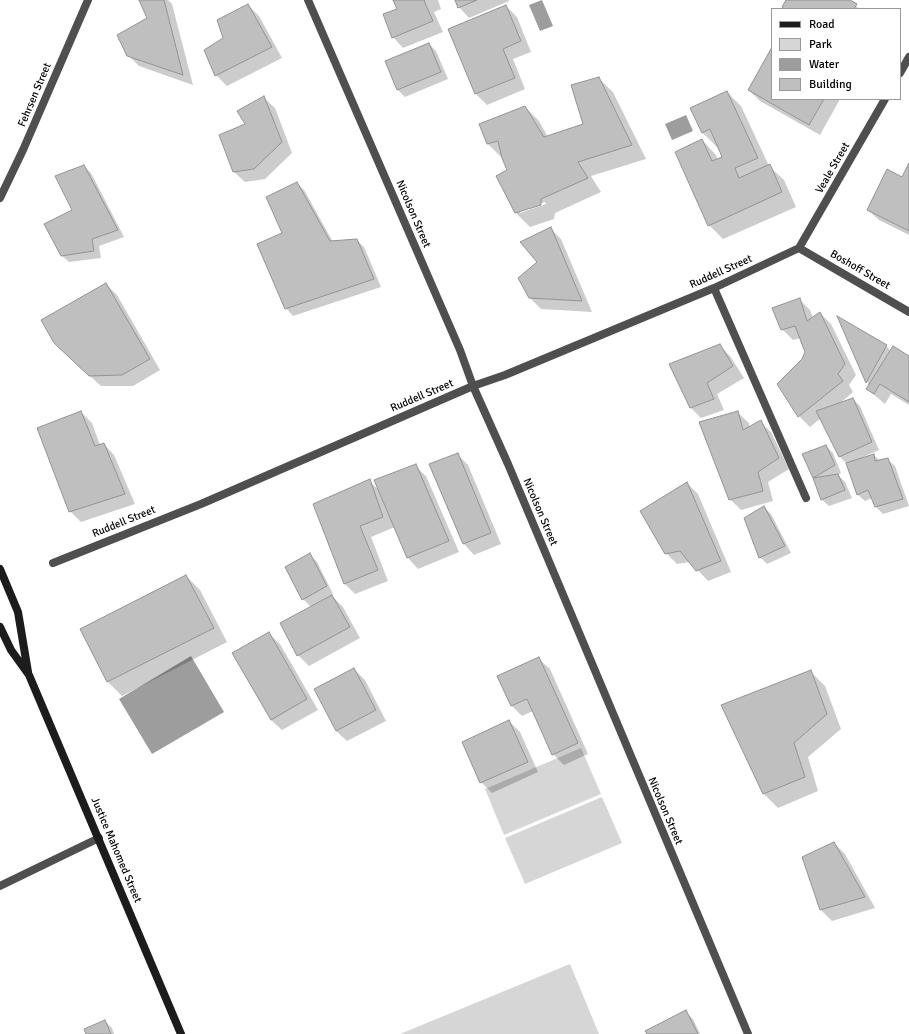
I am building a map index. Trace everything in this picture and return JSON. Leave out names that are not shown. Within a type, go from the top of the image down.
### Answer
[{"type":"main road","name":"Justice Mahomed Street","points":[[0,569],[18,612],[29,675]]},
{"type":"main road","name":"Justice Mahomed Street","points":[[0,627],[11,650],[29,675],[181,1034]]},
{"type":"street","name":"Fehrsen Street","points":[[0,198],[23,150],[88,0]]},
{"type":"street","name":"Nicolson Street","points":[[308,0],[457,343],[473,386],[508,464],[748,1034]]},
{"type":"street","points":[[901,71],[909,57]]},
{"type":"street","name":"Veale Street","points":[[799,248],[884,100]]},
{"type":"street","name":"Ruddell Street","points":[[53,563],[201,504],[473,386],[505,375],[714,288],[799,248]]},
{"type":"street","name":"Boshoff Street","points":[[799,248],[909,312]]},
{"type":"street","points":[[714,288],[806,498]]},
{"type":"street","points":[[0,886],[99,838]]},
{"type":"green space","points":[[581,748],[601,794],[504,835],[485,789]]},
{"type":"green space","points":[[602,797],[622,843],[525,884],[505,838]]},
{"type":"green space","points":[[570,964],[599,1034],[400,1034]]},
{"type":"water","points":[[542,0],[553,26],[540,31],[529,5]]},
{"type":"water","points":[[686,115],[693,131],[672,140],[665,124]]},
{"type":"water","points":[[191,656],[224,712],[152,754],[119,699]]},
{"type":"building","points":[[139,0],[164,0],[183,75],[127,56],[117,35],[147,18]]},
{"type":"building","points":[[393,0],[425,0],[424,1],[433,21],[392,38],[383,14],[397,9]]},
{"type":"building","points":[[455,0],[477,0],[458,8]]},
{"type":"building","points":[[786,0],[850,0],[857,4],[855,8],[782,7]]},
{"type":"building","points":[[248,4],[272,47],[215,76],[204,50],[223,38],[217,20]]},
{"type":"building","points":[[506,5],[521,41],[503,49],[515,78],[475,94],[448,29]]},
{"type":"building","points":[[429,43],[441,72],[397,90],[385,61]]},
{"type":"building","points":[[771,49],[771,100],[823,100],[809,125],[748,90]]},
{"type":"building","points":[[599,77],[632,145],[578,162],[588,178],[541,199],[541,205],[515,213],[496,176],[507,170],[502,158],[498,141],[487,144],[479,124],[525,106],[544,137],[583,124],[571,85]]},
{"type":"building","points":[[727,91],[758,158],[735,168],[739,178],[770,164],[782,192],[708,226],[675,152],[702,139],[712,161],[722,157],[710,129],[702,133],[690,108]]},
{"type":"building","points":[[264,96],[282,142],[254,169],[233,172],[219,135],[245,124],[237,111]]},
{"type":"building","points":[[909,163],[909,231],[867,210],[887,169],[902,177]]},
{"type":"building","points":[[84,165],[118,230],[92,239],[94,251],[61,256],[44,224],[72,210],[55,176]]},
{"type":"building","points":[[297,182],[330,241],[357,239],[374,279],[285,309],[257,244],[282,233],[266,197]]},
{"type":"building","points":[[551,227],[582,301],[529,298],[518,278],[537,262],[520,242]]},
{"type":"building","points":[[106,283],[150,359],[122,375],[89,376],[54,343],[41,320]]},
{"type":"building","points":[[800,298],[807,321],[820,312],[845,364],[838,374],[843,381],[798,417],[777,384],[802,359],[805,352],[795,326],[781,330],[772,308]]},
{"type":"building","points":[[837,316],[887,345],[866,383]]},
{"type":"building","points":[[720,344],[733,366],[707,383],[714,399],[690,408],[669,364]]},
{"type":"building","points":[[893,346],[909,356],[909,402],[880,384],[874,394],[866,389]]},
{"type":"building","points":[[853,398],[872,442],[839,457],[816,411]]},
{"type":"building","points":[[81,411],[95,446],[104,443],[125,494],[69,512],[37,428]]},
{"type":"building","points":[[738,411],[743,430],[761,420],[779,458],[758,472],[763,491],[729,500],[699,422]]},
{"type":"building","points":[[826,445],[835,465],[813,478],[802,454]]},
{"type":"building","points":[[458,453],[491,533],[463,544],[429,464]]},
{"type":"building","points":[[874,454],[875,461],[888,458],[903,499],[875,507],[868,490],[857,495],[846,463]]},
{"type":"building","points":[[416,464],[449,541],[407,558],[374,480]]},
{"type":"building","points":[[838,474],[845,490],[821,500],[813,478]]},
{"type":"building","points":[[370,479],[383,517],[360,526],[378,570],[344,584],[313,504]]},
{"type":"building","points":[[687,482],[721,561],[696,571],[680,551],[665,554],[640,511]]},
{"type":"building","points":[[764,506],[785,546],[759,558],[744,518]]},
{"type":"building","points":[[310,553],[327,586],[302,600],[285,567]]},
{"type":"building","points":[[186,575],[214,628],[107,682],[80,629]]},
{"type":"building","points":[[332,595],[350,627],[297,656],[280,623]]},
{"type":"building","points":[[269,632],[307,699],[271,720],[232,653]]},
{"type":"building","points":[[539,657],[578,743],[552,755],[527,699],[511,706],[497,676]]},
{"type":"building","points":[[354,668],[376,710],[336,731],[314,689]]},
{"type":"building","points":[[811,670],[827,714],[794,743],[805,777],[763,794],[721,705]]},
{"type":"building","points":[[509,720],[528,762],[480,783],[462,742]]},
{"type":"building","points":[[834,842],[865,897],[820,910],[802,857]]},
{"type":"building","points":[[686,1010],[698,1034],[647,1034],[645,1031]]},
{"type":"building","points":[[105,1020],[111,1034],[86,1034],[84,1029]]}]
